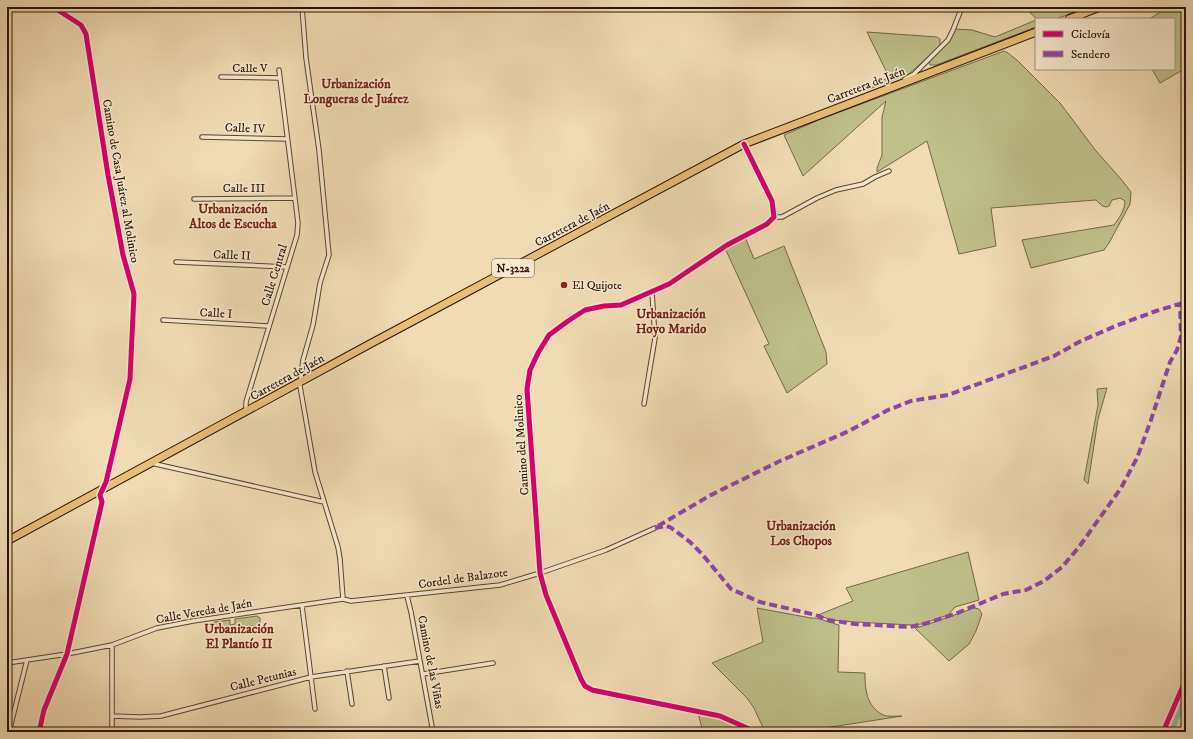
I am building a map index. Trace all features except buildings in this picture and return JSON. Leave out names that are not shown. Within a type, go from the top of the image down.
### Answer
[{"type":"highway","points":[[1072,18],[1100,7]]},
{"type":"highway","name":"Carretera de Jaén","points":[[7,541],[72,506],[102,492],[151,463],[300,382],[744,144],[1035,32]]},
{"type":"street","name":"Camino de Casa Juárez al Molinico","points":[[39,732],[44,710],[67,654],[102,502],[102,492],[106,482],[130,379],[134,294],[123,256],[110,189],[86,34],[81,25],[53,7]]},
{"type":"street","points":[[302,7],[306,58],[319,150],[329,255],[320,283],[313,324],[303,360],[300,382],[308,440],[315,472],[339,553],[342,600]]},
{"type":"street","points":[[896,85],[914,74],[948,40],[962,7]]},
{"type":"street","name":"Calle Central","points":[[246,412],[246,402],[268,326],[297,236],[298,223],[280,70]]},
{"type":"street","name":"Calle V","points":[[221,78],[280,78]]},
{"type":"street","name":"Calle IV","points":[[202,137],[287,139]]},
{"type":"street","points":[[744,144],[772,201],[774,217]]},
{"type":"street","name":"Camino del Molinico","points":[[756,732],[720,716],[592,690],[580,679],[546,595],[540,573],[527,389],[530,370],[549,335],[585,310],[604,306],[621,306],[652,292],[669,284],[727,245],[767,224],[774,217],[782,217],[817,198],[836,190],[863,184],[889,171]]},
{"type":"street","name":"Calle III","points":[[194,198],[294,198]]},
{"type":"street","name":"Calle II","points":[[176,262],[287,267]]},
{"type":"street","points":[[644,404],[655,338],[652,292]]},
{"type":"street","name":"Calle I","points":[[163,320],[268,326]]},
{"type":"street","points":[[151,463],[324,502]]},
{"type":"street","name":"Cordel de Balazote","points":[[407,596],[500,585],[606,550],[655,528]]},
{"type":"street","name":"Calle Vereda de Jaén","points":[[7,663],[112,646],[157,628],[193,621],[342,600],[351,601],[407,596]]},
{"type":"street","name":"Camino de las Viñas","points":[[407,596],[412,612],[433,732]]},
{"type":"street","points":[[302,606],[314,709]]},
{"type":"street","points":[[112,646],[112,732]]},
{"type":"street","points":[[9,732],[27,660]]},
{"type":"street","name":"Calle Petunias","points":[[112,716],[161,716],[311,677],[420,661]]},
{"type":"street","points":[[423,674],[493,662]]},
{"type":"street","points":[[384,666],[389,698]]},
{"type":"street","points":[[347,671],[352,704]]},
{"type":"green space","points":[[1024,7],[1087,7],[1059,18],[1036,18]]},
{"type":"green space","points":[[1169,7],[1186,7],[1186,68],[1160,83],[1153,70],[1175,70],[1175,18],[1151,18]]},
{"type":"green space","points":[[1035,20],[1035,27],[936,65],[930,65],[928,61],[955,29],[972,30],[995,37]]},
{"type":"green space","points":[[867,32],[937,37],[940,39],[940,46],[909,74],[866,90],[889,77]]},
{"type":"green space","points":[[1004,51],[1018,61],[1060,103],[1096,151],[1131,192],[1130,204],[1104,250],[1031,268],[1022,240],[1114,225],[1125,204],[1125,201],[1120,198],[1112,200],[1107,207],[1102,206],[1096,200],[991,208],[996,246],[959,254],[927,141],[877,172],[882,155],[882,117],[886,101],[803,176],[784,135],[821,119]]},
{"type":"green space","points":[[745,237],[754,259],[784,246],[826,352],[827,364],[787,393],[764,346],[769,344],[725,248]]},
{"type":"green space","points":[[1107,388],[1098,419],[1088,484],[1084,480],[1098,405],[1097,389]]},
{"type":"green space","points":[[968,552],[979,600],[955,607],[948,615],[922,624],[912,625],[831,620],[818,615],[853,601],[846,588]]},
{"type":"green space","points":[[757,608],[816,618],[839,625],[838,672],[865,673],[866,691],[873,707],[883,715],[902,716],[799,732],[765,732],[754,708],[747,698],[712,663],[763,642]]},
{"type":"green space","points":[[974,608],[979,609],[982,614],[976,631],[969,644],[949,661],[915,628],[926,625]]},
{"type":"green space","points":[[257,616],[260,618],[260,625],[214,630],[214,622],[230,620],[230,625],[235,624],[235,619]]},
{"type":"green space","points":[[698,713],[723,719],[751,732],[703,732]]},
{"type":"waterway","points":[[1171,732],[1186,697]]},
{"type":"marked path","points":[[658,526],[709,496],[780,461],[849,431],[888,410],[911,401],[948,395],[1054,356],[1081,341],[1118,325],[1186,302]]},
{"type":"marked path","points":[[655,528],[665,526],[670,527],[690,542],[731,589],[760,602],[816,615],[828,620],[855,624],[910,627],[955,614],[1003,594],[1026,590],[1044,581],[1062,567],[1079,547],[1121,488],[1137,458],[1170,362],[1177,350],[1181,336],[1180,304]]},
{"type":"cycle path","points":[[39,732],[44,710],[67,654],[102,502],[100,495],[106,482],[130,379],[134,294],[123,255],[108,175],[86,34],[81,25],[53,7]]},
{"type":"cycle path","points":[[744,144],[772,201],[774,217],[767,224],[727,245],[669,284],[621,305],[604,306],[585,310],[568,321],[549,335],[538,353],[530,370],[527,389],[540,573],[546,595],[585,686],[592,690],[720,716],[756,732]]},
{"type":"cycle path","points":[[1163,732],[1186,679]]},
{"type":"place","name":"El Quijote","points":[[564,285]]},
{"type":"district","name":"Urbanización Longueras de Juárez","points":[[356,90]]},
{"type":"district","name":"Urbanización Altos de Escucha","points":[[233,216]]},
{"type":"district","name":"Urbanización Hoyo Marido","points":[[671,320]]},
{"type":"district","name":"Urbanización Los Chopos","points":[[801,532]]},
{"type":"district","name":"Urbanización El Plantío II","points":[[239,636]]}]
